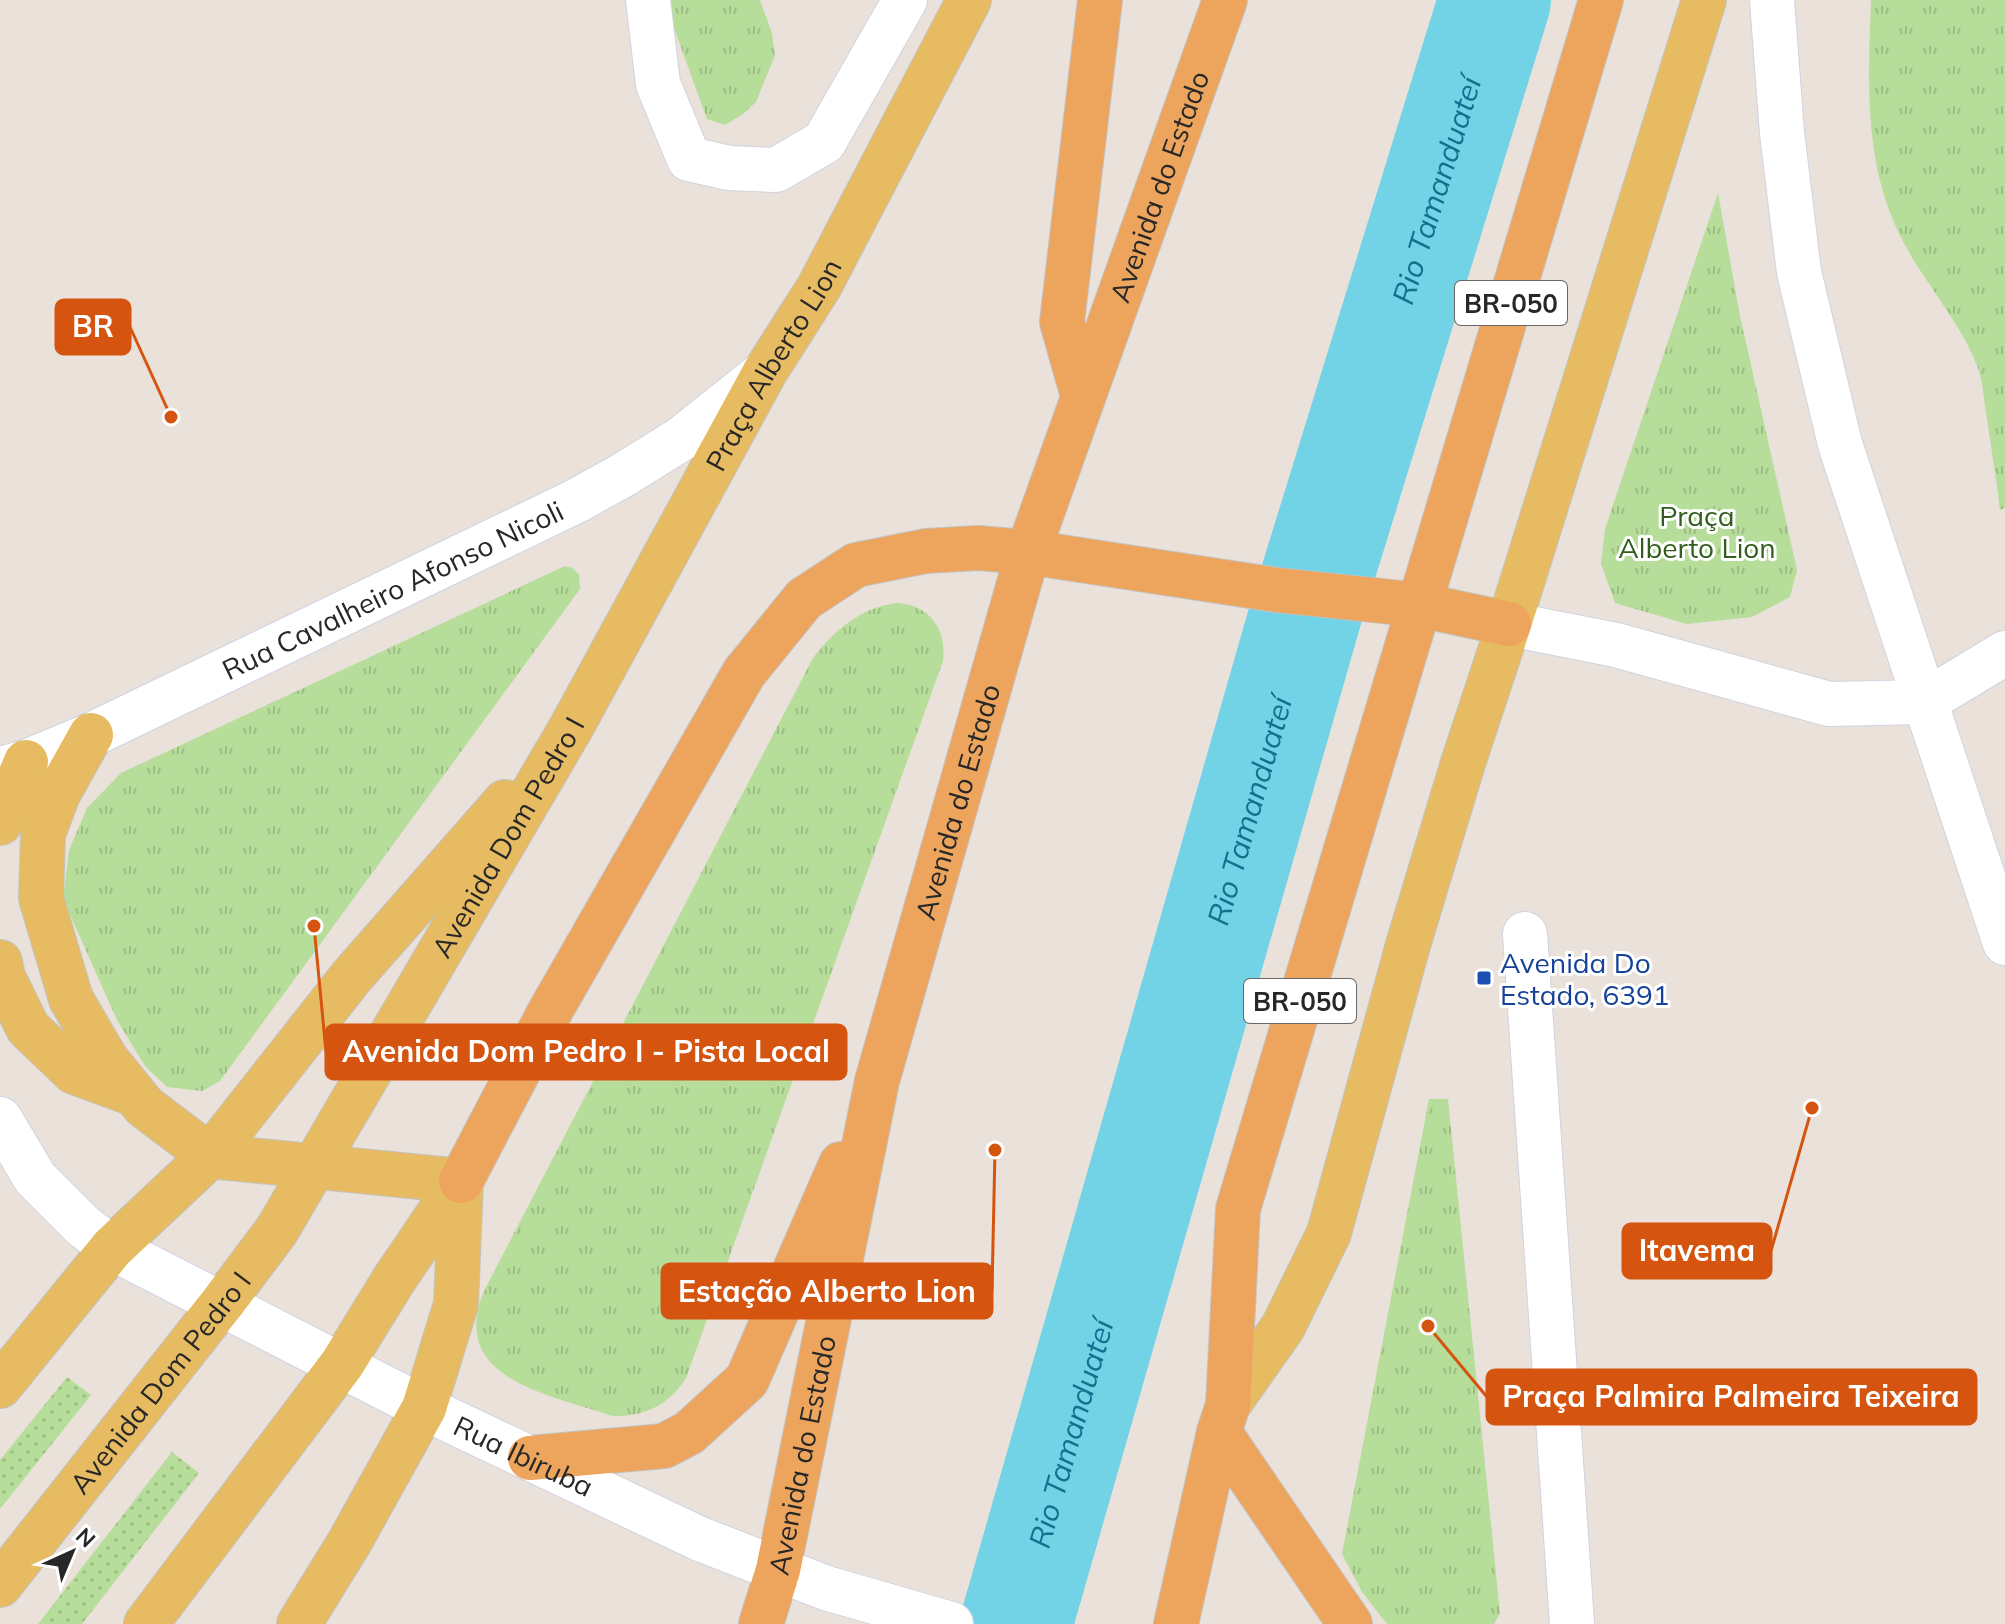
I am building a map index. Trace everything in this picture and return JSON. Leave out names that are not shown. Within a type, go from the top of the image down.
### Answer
[{"type":"highway","points":[[1083,396],[1062,322],[1100,0]]},
{"type":"highway","name":"Avenida do Estado","points":[[761,1624],[778,1570],[877,1081],[1028,552],[1225,0]]},
{"type":"highway","name":"BR-050","points":[[1176,1624],[1223,1418],[1238,1209],[1601,0]]},
{"type":"highway","points":[[461,1181],[548,1015],[744,673],[804,599],[856,565],[926,551],[1028,552],[1277,590],[1420,605],[1509,624]]},
{"type":"highway","points":[[530,1458],[664,1446],[689,1433],[747,1380],[877,1081]]},
{"type":"highway","points":[[1223,1418],[1350,1624]]},
{"type":"main road","name":"Praça Alberto Lion","points":[[572,726],[765,372],[819,287],[969,0]]},
{"type":"main road","points":[[1223,1418],[1283,1327],[1329,1233],[1412,930],[1704,0]]},
{"type":"main road","name":"Avenida Dom Pedro I","points":[[0,1386],[112,1248],[210,1156],[352,976],[572,726]]},
{"type":"main road","name":"Avenida Dom Pedro I","points":[[0,1585],[277,1230],[572,726]]},
{"type":"main road","points":[[91,735],[58,794],[43,834],[41,898],[71,999],[106,1059],[134,1094],[144,1106],[210,1156],[461,1181]]},
{"type":"main road","points":[[0,823],[13,765]]},
{"type":"main road","points":[[0,962],[3,977],[28,1028],[74,1072],[134,1094]]},
{"type":"main road","points":[[146,1624],[342,1364],[395,1278],[461,1181]]},
{"type":"main road","points":[[299,1624],[349,1543],[424,1408],[456,1304],[461,1181]]},
{"type":"street","points":[[648,0],[658,84],[689,159],[729,168],[776,170],[824,142],[905,0]]},
{"type":"street","points":[[1772,0],[1782,133],[1799,272],[1840,444],[2005,943]]},
{"type":"street","name":"Rua Cavalheiro Afonso Nicoli","points":[[13,765],[91,735],[576,501],[681,439],[765,372]]},
{"type":"street","points":[[1509,624],[1616,645],[1829,704],[1924,702],[2005,653]]},
{"type":"street","points":[[1525,934],[1572,1624]]},
{"type":"street","name":"Rua Ibiruba","points":[[0,1119],[35,1178],[83,1226],[112,1248],[223,1302],[424,1408],[700,1539],[826,1588],[951,1624]]},
{"type":"green space","points":[[668,0],[760,0],[772,33],[775,55],[756,102],[725,125],[707,119],[670,17]]},
{"type":"green space","points":[[1871,0],[2005,0],[2005,508],[2000,510],[1979,371],[1955,323],[1905,245],[1891,216],[1882,186],[1875,156],[1869,94]]},
{"type":"green space","name":"Praça Alberto Lion","points":[[1718,193],[1740,316],[1797,570],[1790,597],[1752,617],[1687,624],[1615,603],[1601,564],[1605,529]]},
{"type":"green space","points":[[565,566],[579,574],[580,589],[220,1081],[202,1091],[167,1087],[145,1066],[117,1020],[63,899],[69,850],[87,808],[121,773]]},
{"type":"green space","points":[[896,603],[918,608],[933,620],[942,639],[943,661],[686,1378],[672,1395],[655,1408],[624,1416],[613,1416],[535,1391],[511,1379],[492,1364],[480,1344],[477,1320],[485,1289],[813,658],[849,622],[871,610]]},
{"type":"green space","points":[[1429,1099],[1448,1099],[1500,1613],[1494,1624],[1387,1624],[1362,1592],[1342,1554]]},
{"type":"green space","points":[[67,1377],[91,1395],[0,1509],[0,1460]]},
{"type":"green space","points":[[172,1452],[199,1473],[82,1624],[38,1624]]},
{"type":"waterway","name":"Rio Tamanduateí","points":[[1016,1624],[1307,609],[1495,0]]},
{"type":"place","name":"BR","points":[[171,417]]},
{"type":"place","name":"Avenida Dom Pedro I - Pista Local","points":[[314,926]]},
{"type":"place","name":"Avenida Do Estado, 6391","points":[[1484,978]]},
{"type":"place","name":"Itavema","points":[[1812,1108]]},
{"type":"place","name":"Estação Alberto Lion","points":[[995,1150]]},
{"type":"place","name":"Praça Palmira Palmeira Teixeira","points":[[1428,1326]]}]
